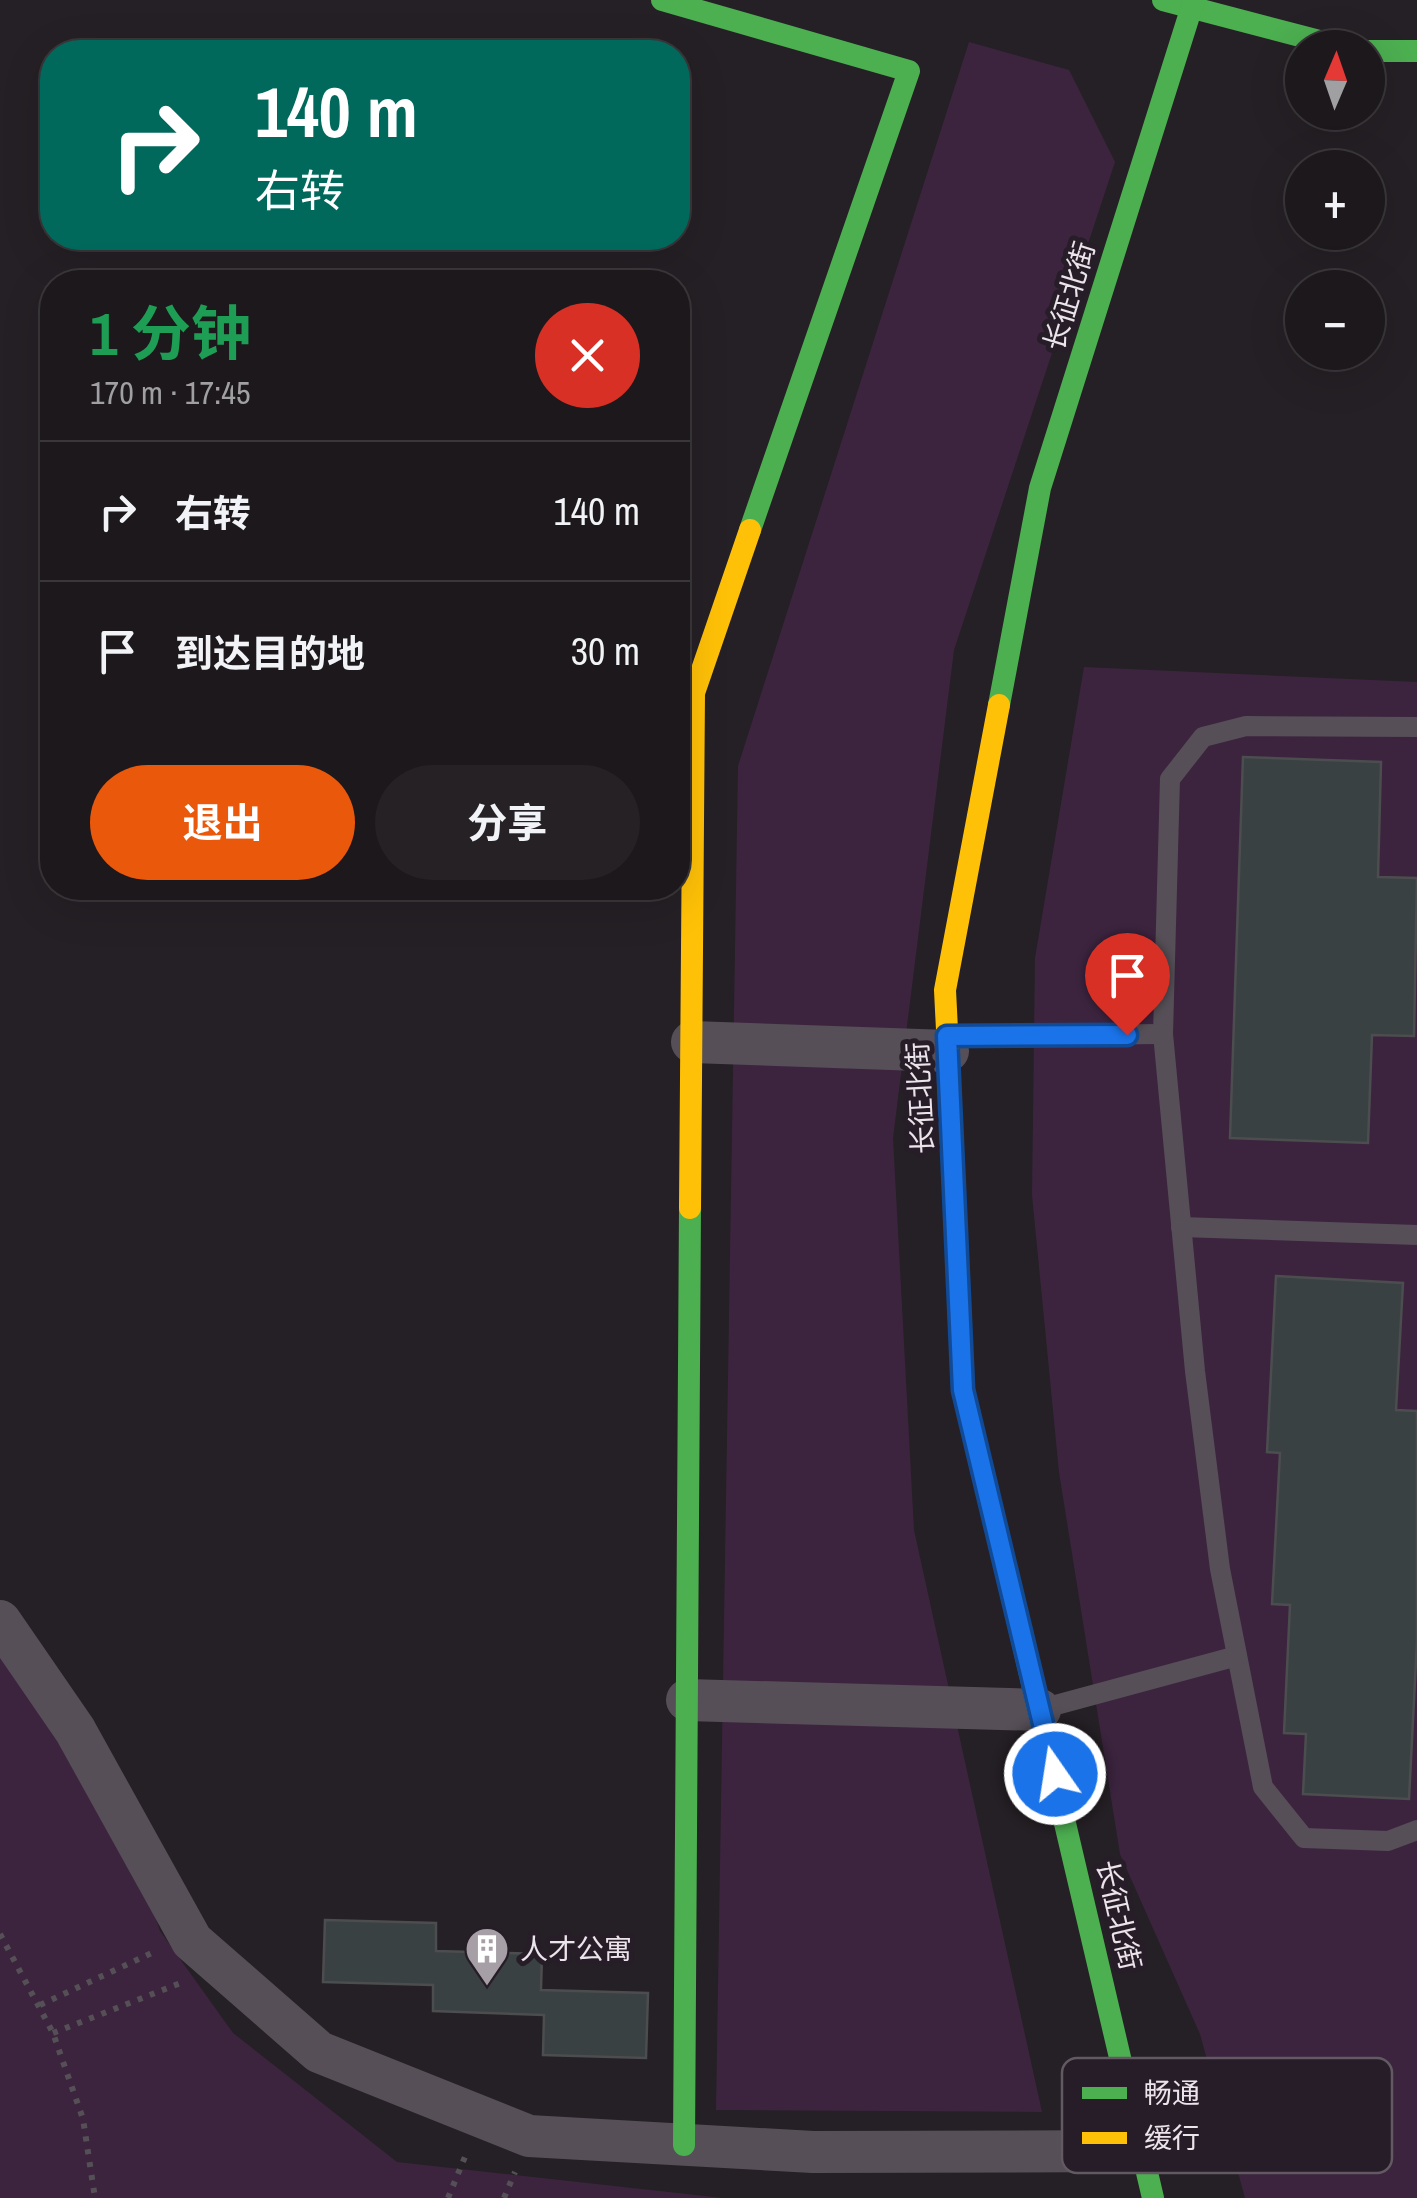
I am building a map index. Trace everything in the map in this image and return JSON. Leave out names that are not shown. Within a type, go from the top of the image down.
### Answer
[{"type":"street","points":[[662,0],[909,71],[694,693],[684,2145]]},
{"type":"street","points":[[1163,0],[1193,3],[1285,30]]},
{"type":"street","name":"长征北街","points":[[1121,2058],[963,1390],[945,990],[1040,488],[1193,3]]},
{"type":"street","points":[[1385,50],[1417,51]]},
{"type":"street","points":[[692,1042],[948,1044]]},
{"type":"street","points":[[0,1622],[75,1730],[189,1935],[319,2052],[523,2136],[813,2152],[1062,2150]]},
{"type":"street","points":[[688,1700],[1040,1710]]},
{"type":"street","name":"长征北街","points":[[1147,2173],[1153,2198]]},
{"type":"lane","points":[[1417,728],[1246,726],[1204,737],[1170,779],[1163,1034],[1220,1569],[1263,1787],[1304,1838],[1388,1841],[1417,1830]]},
{"type":"lane","points":[[948,1044],[1163,1034]]},
{"type":"lane","points":[[1181,1227],[1417,1235]]},
{"type":"lane","points":[[1040,1710],[1237,1656]]},
{"type":"path","points":[[0,1934],[53,2033],[84,2119],[95,2198]]},
{"type":"path","points":[[40,2005],[189,1935]]},
{"type":"path","points":[[53,2033],[222,1967]]},
{"type":"path","points":[[448,2198],[481,2119]]},
{"type":"shaded area","points":[[969,42],[1069,70],[1115,162],[954,650],[893,1138],[914,1530],[1042,2112],[716,2110],[738,766]]},
{"type":"shaded area","points":[[1084,667],[1417,682],[1417,2198],[1245,2198],[1238,2173],[1392,2173],[1392,2058],[1207,2058],[1200,2034],[1120,1854],[1059,1472],[1032,1195],[1035,958]]},
{"type":"shaded area","points":[[0,1643],[125,1828],[160,1931],[233,2033],[397,2162],[723,2198],[0,2198]]},
{"type":"building","points":[[1243,757],[1381,762],[1378,877],[1417,878],[1414,1036],[1372,1035],[1368,1143],[1230,1138]]},
{"type":"building","points":[[1276,1276],[1403,1283],[1396,1410],[1417,1411],[1417,1641],[1409,1799],[1303,1794],[1306,1734],[1284,1733],[1290,1605],[1272,1604],[1280,1453],[1267,1452]]},
{"type":"building","name":"人才公寓","points":[[325,1920],[436,1923],[436,1951],[542,1954],[541,1990],[648,1993],[646,2058],[543,2055],[544,2015],[433,2011],[433,1985],[323,1982]]},
{"type":"traffic: fast","points":[[662,0],[909,71],[750,530]]},
{"type":"traffic: fast","points":[[1163,0],[1285,32]]},
{"type":"traffic: fast","points":[[999,705],[1040,488],[1194,0]]},
{"type":"traffic: fast","points":[[1385,51],[1417,51]]},
{"type":"traffic: fast","points":[[948,1050],[963,1389],[1120,2058]]},
{"type":"traffic: fast","points":[[684,2145],[690,1208]]},
{"type":"traffic: fast","points":[[1147,2173],[1153,2198]]},
{"type":"traffic: slow","points":[[690,1208],[694,693],[750,530]]},
{"type":"traffic: slow","points":[[948,1050],[945,990],[999,705]]},
{"type":"place","name":"人才公寓","points":[[487,1987]]},
{"type":"route","points":[[1055,1774],[963,1390],[947,1036],[1127,1035]]}]
